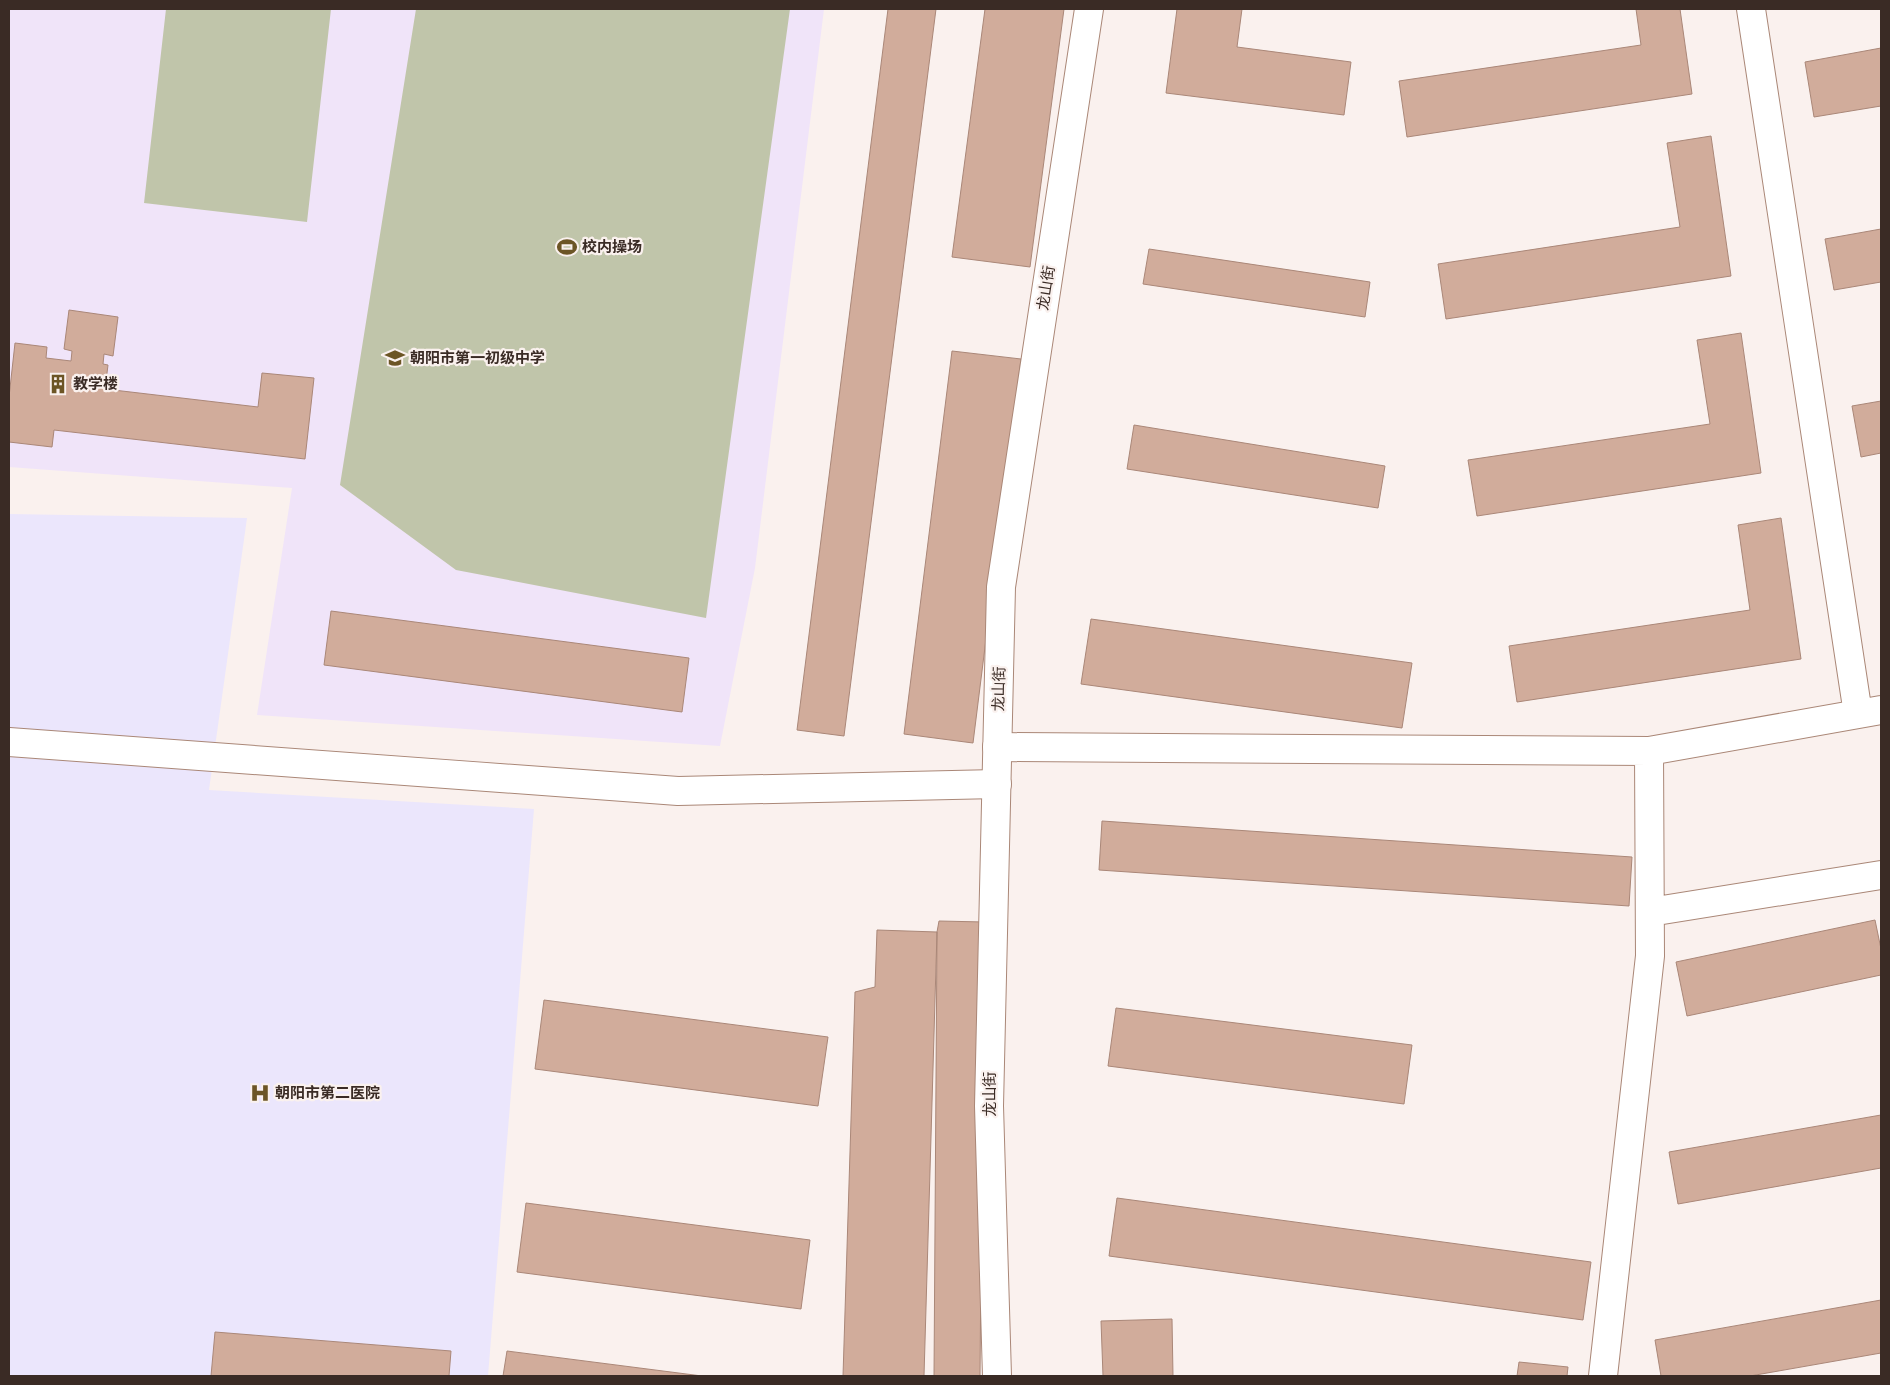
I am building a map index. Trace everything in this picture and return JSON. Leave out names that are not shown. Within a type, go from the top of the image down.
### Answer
[{"type":"street","name":"龙山街","points":[[997,1376],[989,1106],[1001,587],[1089,9]]},
{"type":"street","points":[[998,747],[1649,751],[1869,712],[1751,9]]},
{"type":"street","points":[[9,742],[678,791],[996,784]]},
{"type":"street","points":[[1602,1376],[1650,956],[1649,751]]},
{"type":"street","points":[[1650,912],[1881,875]]},
{"type":"shaded area","name":"朝阳市第一初级中学","points":[[9,9],[824,9],[755,568],[720,746],[257,715],[292,488],[9,467]]},
{"type":"shaded area","name":"朝阳市第二医院","points":[[9,514],[247,518],[209,790],[534,809],[488,1376],[9,1376]]},
{"type":"green space","points":[[166,9],[331,9],[307,222],[144,203]]},
{"type":"green space","name":"校内操场","points":[[416,9],[790,9],[706,618],[456,570],[340,485]]},
{"type":"building","points":[[888,9],[936,9],[844,736],[797,730]]},
{"type":"building","points":[[985,9],[1064,9],[1030,267],[952,257]]},
{"type":"building","points":[[1177,9],[1242,9],[1237,47],[1351,62],[1344,115],[1166,93]]},
{"type":"building","points":[[1636,9],[1680,9],[1692,94],[1407,137],[1399,81],[1641,45]]},
{"type":"building","points":[[1881,48],[1881,106],[1814,117],[1805,62]]},
{"type":"building","points":[[1711,136],[1731,276],[1446,319],[1438,264],[1680,227],[1667,143]]},
{"type":"building","points":[[1881,229],[1881,282],[1834,290],[1825,239]]},
{"type":"building","points":[[1149,249],[1370,282],[1365,317],[1143,284]]},
{"type":"building","name":"教学楼","points":[[69,310],[118,317],[113,356],[104,354],[103,364],[108,365],[105,389],[258,407],[262,373],[314,378],[305,459],[54,430],[52,447],[9,442],[9,397],[15,343],[47,347],[46,358],[71,361],[72,351],[64,349]]},
{"type":"building","points":[[1741,333],[1761,473],[1477,516],[1468,460],[1710,424],[1697,340]]},
{"type":"building","points":[[952,351],[1021,359],[973,743],[904,734]]},
{"type":"building","points":[[1881,401],[1881,453],[1861,457],[1852,406]]},
{"type":"building","points":[[1134,425],[1385,466],[1378,508],[1127,469]]},
{"type":"building","points":[[1781,518],[1801,659],[1517,702],[1509,646],[1750,610],[1738,525]]},
{"type":"building","points":[[331,611],[689,658],[682,712],[324,665]]},
{"type":"building","points":[[1091,619],[1412,663],[1402,728],[1081,684]]},
{"type":"building","points":[[1102,821],[1632,857],[1629,906],[1099,870]]},
{"type":"building","points":[[1875,920],[1881,949],[1881,975],[1687,1016],[1676,962]]},
{"type":"building","points":[[939,921],[984,922],[980,1376],[934,1376],[937,932]]},
{"type":"building","points":[[877,930],[937,932],[924,1376],[843,1376],[855,992],[875,987]]},
{"type":"building","points":[[544,1000],[828,1037],[818,1106],[535,1069]]},
{"type":"building","points":[[1116,1008],[1412,1045],[1404,1104],[1108,1066]]},
{"type":"building","points":[[1881,1115],[1881,1168],[1678,1204],[1669,1152]]},
{"type":"building","points":[[1117,1198],[1591,1262],[1583,1320],[1109,1256]]},
{"type":"building","points":[[526,1203],[810,1240],[801,1309],[517,1272]]},
{"type":"building","points":[[1881,1300],[1881,1353],[1750,1376],[1661,1376],[1655,1340]]},
{"type":"building","points":[[1172,1319],[1173,1376],[1103,1376],[1101,1321]]},
{"type":"building","points":[[215,1332],[451,1351],[449,1376],[211,1376]]},
{"type":"building","points":[[507,1351],[702,1376],[503,1376]]},
{"type":"building","points":[[1519,1362],[1568,1367],[1567,1376],[1517,1376]]},
{"type":"place","name":"校内操场","points":[[567,247]]},
{"type":"place","name":"朝阳市第一初级中学","points":[[395,358]]},
{"type":"place","name":"教学楼","points":[[58,384]]},
{"type":"place","name":"朝阳市第二医院","points":[[260,1093]]}]
